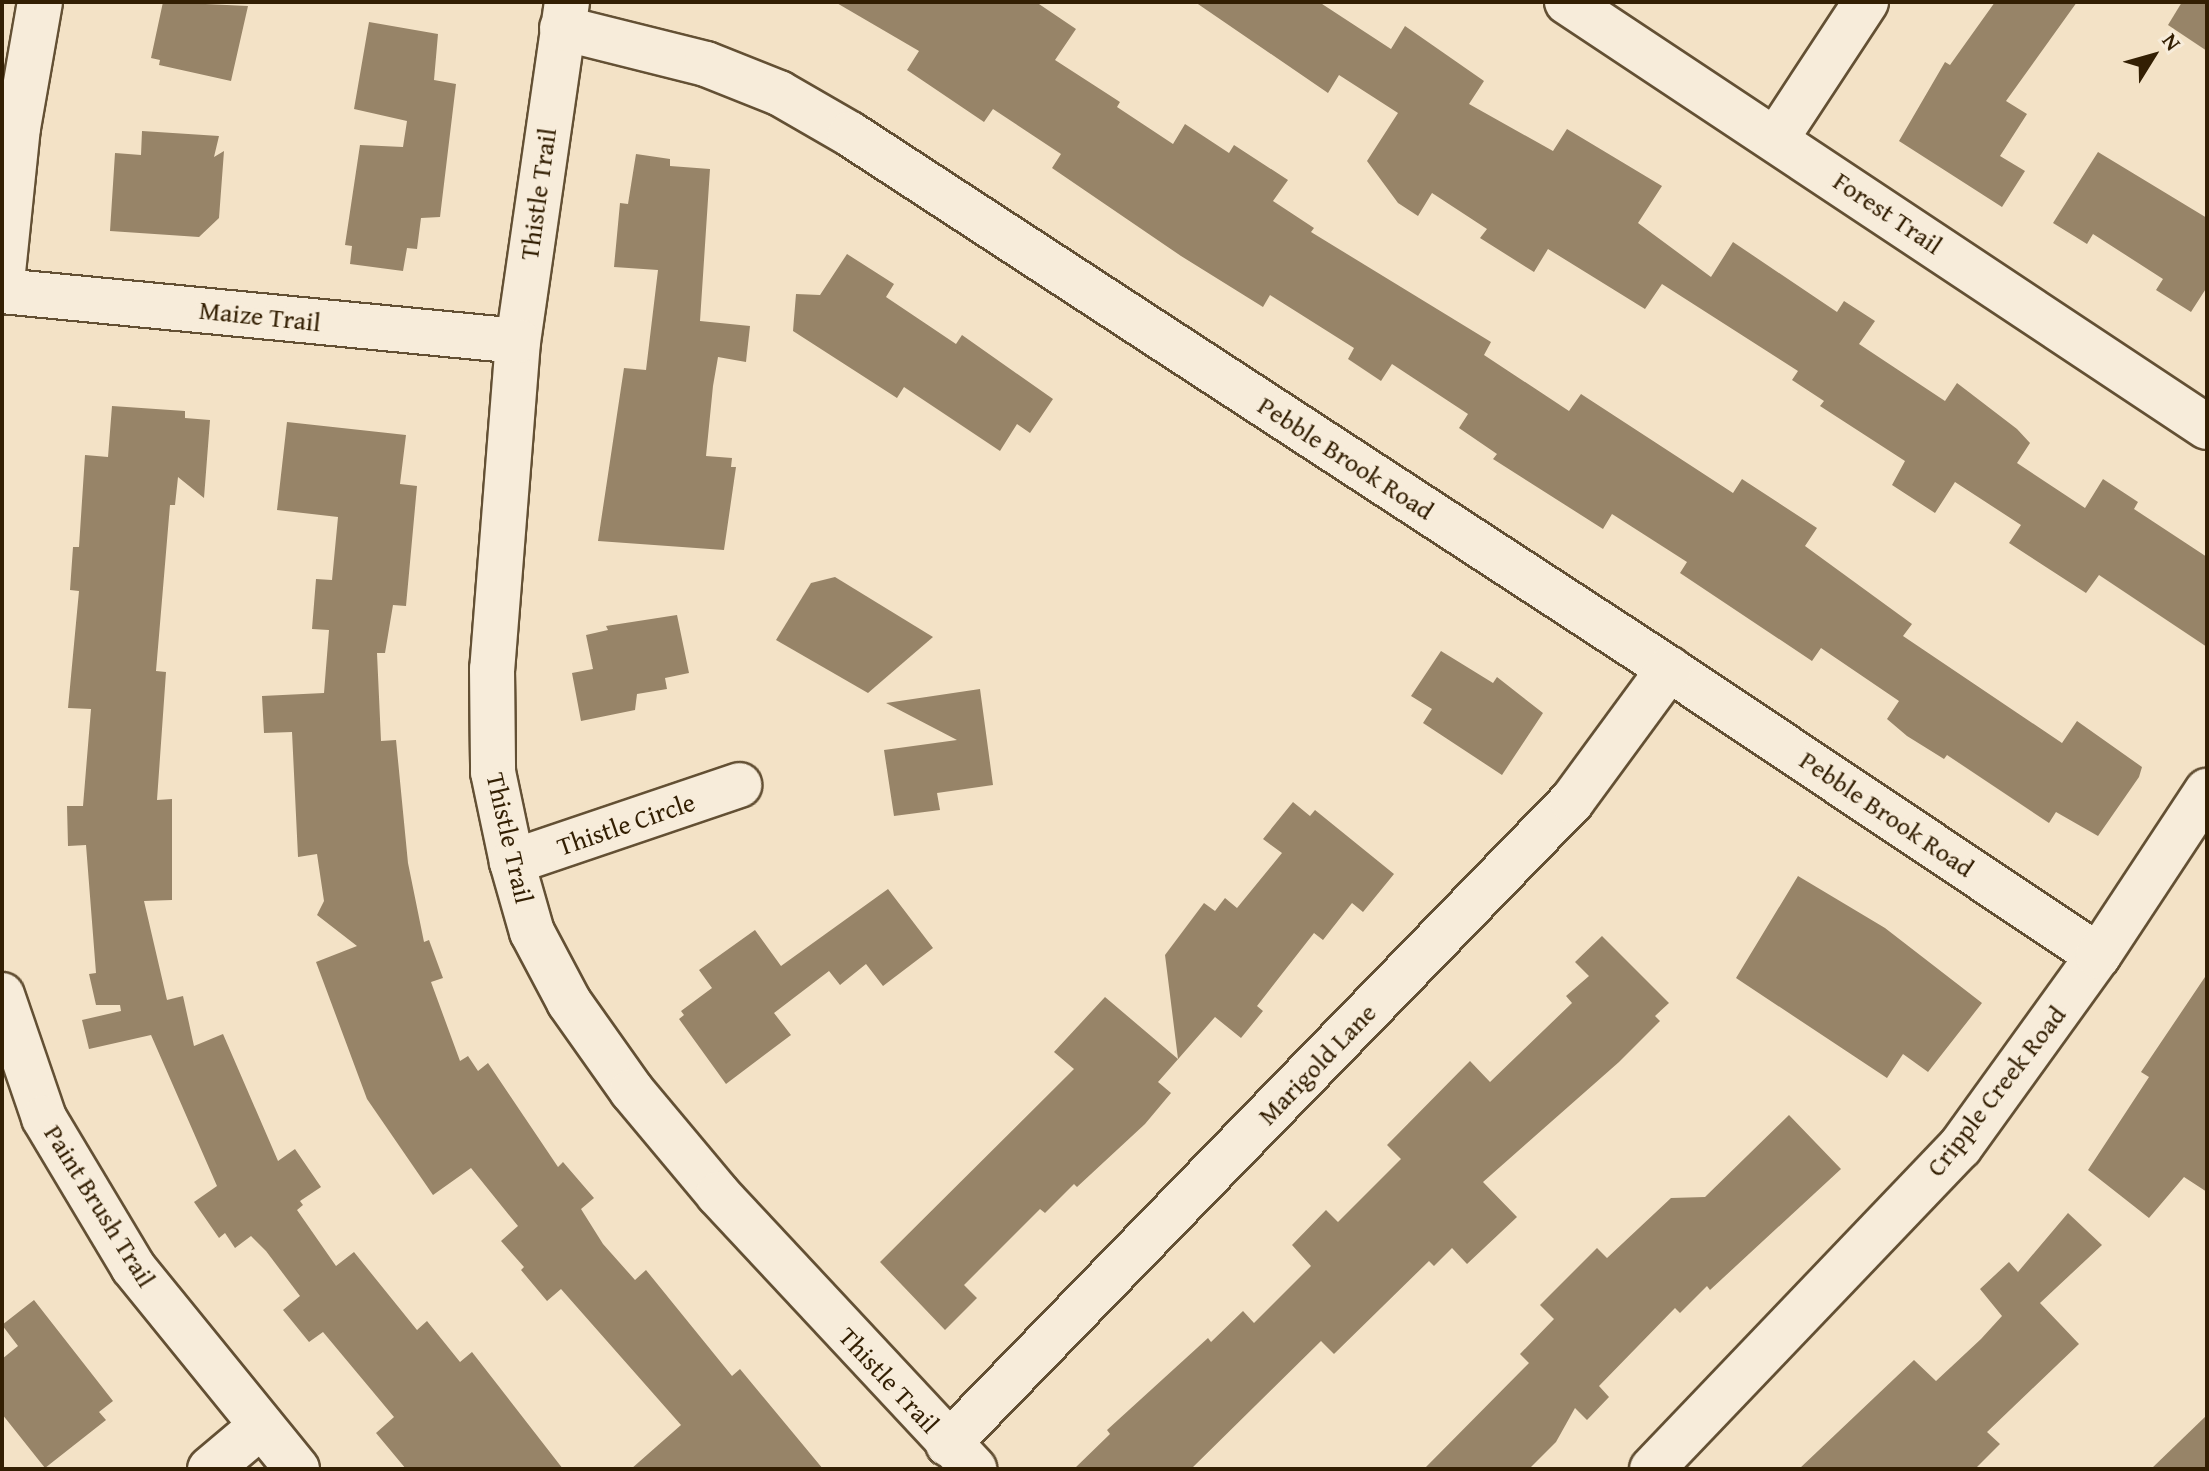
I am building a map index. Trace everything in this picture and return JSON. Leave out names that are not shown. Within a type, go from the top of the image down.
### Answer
[{"type":"street","points":[[2,282],[18,128],[40,2]]},
{"type":"street","name":"Forest Trail","points":[[1567,2],[2207,427]]},
{"type":"street","points":[[1776,139],[1866,2]]},
{"type":"street","name":"Thistle Trail","points":[[564,15],[518,341],[492,669],[493,772],[512,862],[532,932],[569,1002],[632,1091],[718,1194],[961,1456]]},
{"type":"street","name":"Pebble Brook Road","points":[[564,15],[779,93],[850,134],[1669,669],[2098,956]]},
{"type":"street","name":"Maize Trail","points":[[2,291],[518,341]]},
{"type":"street","name":"Marigold Lane","points":[[961,1456],[1572,801],[1669,669]]},
{"type":"street","name":"Thistle Circle","points":[[512,862],[739,785]]},
{"type":"street","name":"Cripple Creek Road","points":[[1652,1469],[1960,1147],[2098,956],[2207,791]]},
{"type":"street","name":"Paint Brush Trail","points":[[2,995],[44,1118],[133,1267],[297,1469]]},
{"type":"street","points":[[210,1469],[261,1426]]},
{"type":"building","points":[[163,2],[248,6],[231,81],[159,65],[160,60],[151,58]]},
{"type":"building","points":[[835,2],[1036,2],[1076,29],[1055,60],[1120,102],[1117,107],[1173,144],[1185,124],[1229,153],[1234,145],[1288,180],[1273,201],[1314,228],[1311,232],[1491,342],[1484,355],[1569,411],[1581,394],[1733,493],[1742,479],[1817,528],[1805,546],[1912,624],[1903,636],[2062,743],[2077,721],[2142,767],[2139,777],[2098,836],[2056,812],[2049,823],[1947,755],[1944,759],[1907,736],[1887,719],[1899,701],[1821,648],[1812,661],[1680,573],[1687,562],[1612,514],[1603,529],[1493,459],[1497,454],[1459,428],[1468,414],[1392,364],[1381,381],[1348,359],[1354,348],[1270,295],[1263,307],[1181,256],[1052,168],[1061,154],[993,109],[984,122],[907,70],[919,51]]},
{"type":"building","points":[[1195,2],[1319,2],[1391,49],[1405,26],[1484,81],[1469,104],[1553,151],[1567,129],[1662,186],[1638,223],[1711,277],[1733,242],[1837,312],[1844,301],[1875,321],[1859,344],[1945,401],[1957,383],[2017,429],[2030,443],[2017,463],[2085,508],[2103,479],[2138,502],[2134,509],[2207,557],[2207,647],[2099,575],[2086,593],[2009,543],[2021,525],[1955,482],[1935,513],[1892,485],[1905,461],[1820,406],[1824,401],[1792,380],[1798,371],[1662,284],[1645,309],[1548,249],[1534,272],[1480,238],[1487,229],[1432,193],[1418,216],[1398,203],[1367,161],[1398,113],[1339,75],[1328,93]]},
{"type":"building","points":[[1995,2],[2077,2],[2006,101],[2027,114],[2000,156],[2025,171],[2002,207],[1899,141],[1945,62],[1950,65]]},
{"type":"building","points":[[2182,2],[2207,2],[2207,51],[2168,25]]},
{"type":"building","points":[[369,22],[438,34],[434,80],[456,84],[440,217],[421,218],[417,249],[407,248],[403,271],[350,264],[352,246],[345,245],[360,145],[403,147],[407,121],[354,109]]},
{"type":"building","points":[[142,131],[219,136],[214,157],[224,151],[219,218],[199,237],[110,231],[115,153],[141,155]]},
{"type":"building","points":[[2098,152],[2207,218],[2207,287],[2191,312],[2156,290],[2163,279],[2093,234],[2087,244],[2053,223]]},
{"type":"building","points":[[636,154],[670,159],[670,166],[710,169],[700,321],[750,326],[746,362],[718,357],[713,386],[706,456],[732,458],[731,467],[736,467],[724,550],[598,541],[624,368],[646,370],[658,270],[614,267],[620,203],[628,204]]},
{"type":"building","points":[[847,254],[894,284],[886,297],[956,344],[962,335],[1053,399],[1030,433],[1017,424],[1000,451],[904,387],[897,398],[793,331],[796,294],[820,295]]},
{"type":"building","points":[[112,406],[185,411],[185,418],[210,420],[204,498],[178,477],[175,505],[170,505],[156,671],[166,672],[157,800],[172,799],[172,900],[144,901],[167,1000],[183,996],[194,1046],[223,1034],[278,1161],[295,1149],[321,1187],[300,1201],[303,1205],[297,1210],[336,1266],[354,1252],[417,1330],[427,1321],[460,1362],[472,1352],[563,1469],[406,1469],[376,1433],[394,1417],[323,1332],[309,1342],[283,1310],[300,1296],[266,1251],[251,1236],[235,1248],[225,1233],[219,1238],[194,1202],[217,1186],[151,1035],[89,1049],[82,1020],[121,1011],[120,1005],[96,1005],[89,974],[96,973],[86,845],[68,846],[67,806],[83,806],[91,709],[68,708],[79,591],[70,590],[73,547],[79,547],[85,455],[108,457]]},
{"type":"building","points":[[287,422],[406,435],[400,484],[417,486],[406,606],[393,605],[385,653],[377,653],[381,741],[396,740],[408,863],[424,942],[429,940],[443,978],[431,982],[460,1061],[468,1056],[478,1071],[488,1063],[558,1167],[563,1162],[594,1198],[581,1209],[603,1244],[635,1280],[646,1270],[732,1376],[740,1369],[823,1469],[631,1469],[681,1425],[561,1289],[547,1301],[521,1270],[524,1267],[501,1241],[518,1226],[471,1168],[433,1195],[367,1099],[316,962],[357,946],[317,915],[324,901],[317,854],[298,857],[292,732],[264,733],[262,696],[324,693],[329,630],[312,629],[316,579],[332,580],[338,517],[277,510]]},
{"type":"building","points":[[835,577],[933,637],[868,693],[776,640],[811,583]]},
{"type":"building","points":[[677,615],[689,673],[665,678],[667,689],[637,694],[635,710],[581,721],[572,673],[593,669],[586,635],[608,630],[606,626]]},
{"type":"building","points":[[1441,651],[1493,683],[1497,677],[1543,713],[1502,775],[1423,723],[1432,709],[1411,696]]},
{"type":"building","points":[[980,689],[993,785],[937,793],[940,810],[894,816],[884,750],[957,740],[886,703]]},
{"type":"building","points":[[1293,802],[1310,816],[1315,810],[1394,874],[1363,912],[1352,903],[1323,940],[1314,933],[1257,1006],[1263,1011],[1241,1038],[1215,1017],[1158,1082],[1171,1093],[1145,1124],[1045,1213],[1040,1209],[964,1285],[977,1298],[945,1330],[880,1262],[1074,1069],[1054,1052],[1105,997],[1178,1059],[1165,955],[1204,903],[1215,911],[1225,898],[1237,908],[1282,853],[1263,839]]},
{"type":"building","points":[[1798,876],[1885,928],[1982,1003],[1928,1072],[1903,1054],[1887,1078],[1736,978]]},
{"type":"building","points":[[888,889],[933,948],[883,986],[866,964],[840,985],[829,971],[774,1013],[791,1035],[726,1084],[679,1019],[684,1015],[681,1011],[712,988],[699,970],[755,930],[781,966]]},
{"type":"building","points":[[1602,936],[1669,1003],[1655,1016],[1660,1021],[1619,1062],[1483,1182],[1517,1217],[1467,1264],[1452,1248],[1434,1266],[1429,1261],[1334,1354],[1321,1341],[1191,1469],[1074,1469],[1110,1434],[1107,1430],[1208,1338],[1211,1342],[1243,1311],[1254,1323],[1311,1266],[1292,1245],[1326,1210],[1338,1222],[1401,1159],[1387,1145],[1470,1061],[1490,1082],[1572,1003],[1566,996],[1589,976],[1575,962]]},
{"type":"building","points":[[2207,974],[2207,1192],[2184,1177],[2149,1218],[2088,1170],[2149,1077],[2141,1072]]},
{"type":"building","points":[[1789,1115],[1841,1169],[1710,1290],[1707,1286],[1680,1313],[1675,1308],[1599,1386],[1609,1397],[1587,1420],[1575,1408],[1556,1442],[1529,1469],[1424,1469],[1529,1363],[1520,1354],[1554,1319],[1540,1305],[1597,1248],[1607,1258],[1671,1198],[1705,1197]]},
{"type":"building","points":[[2068,1213],[2102,1245],[2040,1303],[2079,1344],[1987,1432],[2000,1444],[1975,1469],[1799,1469],[1914,1360],[1936,1381],[1981,1339],[2002,1316],[1980,1289],[2009,1262],[2018,1272]]},
{"type":"building","points":[[34,1300],[113,1401],[99,1412],[106,1420],[45,1468],[2,1414],[2,1359],[18,1346],[2,1325]]},
{"type":"building","points":[[2207,1415],[2207,1469],[2151,1469]]}]
